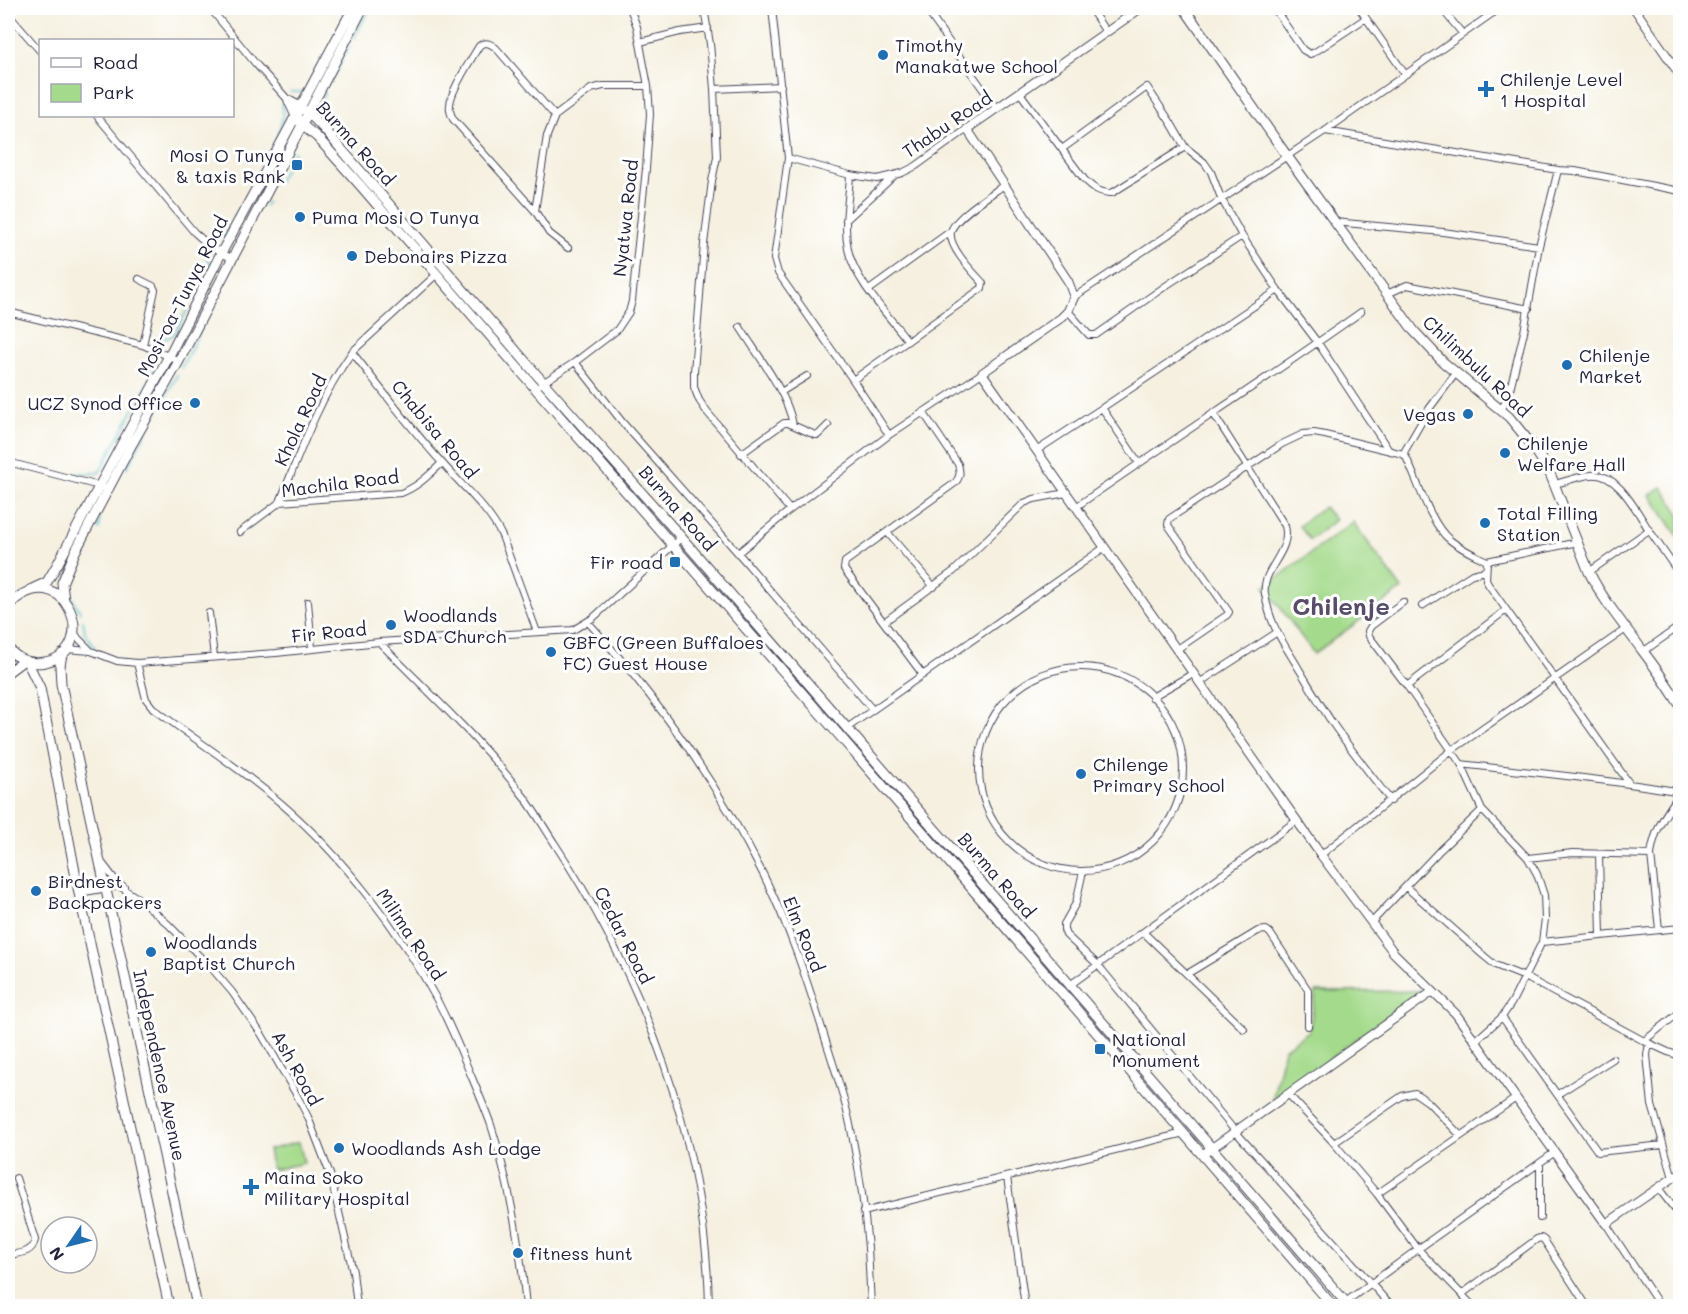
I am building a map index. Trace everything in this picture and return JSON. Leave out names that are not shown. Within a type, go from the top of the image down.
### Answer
[{"type":"main road","name":"Mosi-oa-Tunya Road","points":[[8,606],[16,597],[47,582],[99,485],[174,359],[269,190],[302,125],[304,110],[353,8]]},
{"type":"main road","name":"Mosi-oa-Tunya Road","points":[[64,601],[62,584],[66,572],[174,359],[221,254],[296,116],[304,110],[363,8]]},
{"type":"main road","name":"Chilimbulu Road","points":[[1189,9],[1287,156],[1422,341],[1523,432],[1549,471],[1589,572],[1604,599],[1644,651],[1680,705]]},
{"type":"main road","name":"Burma Road","points":[[289,101],[304,110],[674,545],[1333,1306]]},
{"type":"main road","name":"Burma Road","points":[[289,101],[302,125],[316,137],[437,274],[682,537],[1212,1148],[1345,1305]]},
{"type":"main road","points":[[8,648],[13,654],[26,661],[42,663],[64,652],[71,641],[74,620],[71,610],[64,601],[52,592],[30,590]]},
{"type":"main road","name":"Independence Avenue","points":[[64,652],[60,666],[61,684],[197,1306]]},
{"type":"main road","points":[[8,672],[26,661]]},
{"type":"main road","points":[[26,661],[40,688],[79,893],[170,1306]]},
{"type":"street","points":[[210,8],[289,101]]},
{"type":"street","name":"Nyatwa Road","points":[[539,385],[575,362],[617,330],[629,312],[637,260],[650,114],[648,86],[640,42],[630,8]]},
{"type":"street","points":[[704,8],[714,88],[717,157],[704,244],[694,387],[706,412],[790,510]]},
{"type":"street","points":[[772,8],[788,158],[774,259],[775,266],[889,435]]},
{"type":"street","points":[[925,8],[997,109]]},
{"type":"street","points":[[1012,8],[1017,8]]},
{"type":"street","points":[[1090,8],[1106,32]]},
{"type":"street","name":"Thabu Road","points":[[788,158],[850,175],[877,179],[894,176],[916,166],[1141,8]]},
{"type":"street","points":[[1274,8],[1303,50],[1310,54],[1366,18]]},
{"type":"street","points":[[1359,8],[1406,74]]},
{"type":"street","points":[[1441,8],[1462,33]]},
{"type":"street","points":[[738,553],[790,510],[889,435],[1061,318],[1068,311],[1074,297],[1325,131],[1500,8]]},
{"type":"street","points":[[1634,8],[1680,75]]},
{"type":"street","points":[[8,14],[39,50]]},
{"type":"street","points":[[640,42],[708,28]]},
{"type":"street","points":[[555,116],[496,48],[488,43],[479,46],[450,102],[453,119],[535,212],[549,233],[568,248]]},
{"type":"street","points":[[535,212],[547,136],[555,116],[591,89],[603,86],[648,86]]},
{"type":"street","points":[[714,88],[782,86]]},
{"type":"street","points":[[1062,149],[1147,87],[1185,147],[1204,162],[1211,172],[1221,198],[1242,236],[1278,290],[1318,343],[1389,450]]},
{"type":"street","points":[[1020,93],[1093,188],[1103,193],[1112,194],[1185,147]]},
{"type":"street","points":[[98,117],[194,232],[221,254],[231,258]]},
{"type":"street","points":[[968,129],[1068,281],[1074,297]]},
{"type":"street","points":[[1325,131],[1680,190]]},
{"type":"street","points":[[1501,411],[1509,393],[1529,309],[1539,246],[1558,170]]},
{"type":"street","points":[[850,175],[846,220],[848,249],[854,266],[869,290],[908,342]]},
{"type":"street","points":[[846,220],[894,176]]},
{"type":"street","points":[[853,380],[983,286],[954,246],[951,231],[954,224],[962,217],[1004,185]]},
{"type":"street","points":[[1334,222],[1443,231],[1539,246]]},
{"type":"street","points":[[869,290],[951,231]]},
{"type":"street","points":[[1068,311],[1089,335],[1096,335],[1242,236]]},
{"type":"street","points":[[352,352],[437,274]]},
{"type":"street","points":[[139,279],[153,286],[155,290],[143,345]]},
{"type":"street","points":[[1387,294],[1407,285],[1529,309]]},
{"type":"street","points":[[1036,451],[1278,290]]},
{"type":"street","points":[[8,312],[143,345],[174,359]]},
{"type":"street","points":[[1076,507],[1361,312]]},
{"type":"street","points":[[740,327],[781,392],[794,425]]},
{"type":"street","name":"Chabisa Road","points":[[352,352],[442,463],[487,511],[496,524],[537,632]]},
{"type":"street","name":"Khola Road","points":[[280,502],[333,380],[352,352]]},
{"type":"street","points":[[575,362],[622,423],[738,553],[872,710]]},
{"type":"street","points":[[982,373],[1192,674],[1371,923],[1394,953],[1456,1014],[1555,1152],[1606,1224],[1658,1304],[1646,1306]]},
{"type":"street","points":[[1403,454],[1429,408],[1456,373]]},
{"type":"street","points":[[781,392],[807,376]]},
{"type":"street","points":[[1102,408],[1139,463]]},
{"type":"street","points":[[923,412],[953,456],[960,472],[959,479],[845,562],[843,566],[923,675]]},
{"type":"street","points":[[1212,413],[1286,526],[1286,539],[1264,585],[1267,607],[1276,633],[1334,725],[1391,801]]},
{"type":"street","points":[[741,454],[784,423],[789,423],[815,435],[818,435],[828,425]]},
{"type":"street","points":[[1176,650],[1229,612],[1168,525],[1169,519],[1247,466],[1303,434],[1325,435],[1403,454],[1443,533],[1458,545],[1487,561],[1578,542]]},
{"type":"street","points":[[8,462],[109,489]]},
{"type":"street","name":"Machila Road","points":[[240,532],[280,502],[401,493],[417,485],[442,463]]},
{"type":"street","points":[[1555,484],[1593,474],[1610,479],[1618,485],[1680,574]]},
{"type":"street","points":[[884,622],[969,558],[1024,503],[1066,493]]},
{"type":"street","points":[[1589,572],[1649,530]]},
{"type":"street","points":[[887,532],[934,586]]},
{"type":"street","name":"Fir Road","points":[[64,652],[91,651],[117,660],[137,663],[276,653],[379,642],[573,630],[588,622],[682,537]]},
{"type":"street","points":[[847,728],[1105,547]]},
{"type":"street","points":[[1487,561],[1486,580],[1629,783]]},
{"type":"street","points":[[1422,606],[1472,574],[1485,572]]},
{"type":"street","points":[[308,602],[312,649]]},
{"type":"street","points":[[1403,602],[1371,626],[1368,631],[1369,636],[1452,750],[1482,810],[1528,858],[1537,874],[1544,895],[1545,919],[1542,942],[1502,1017],[1475,1041]]},
{"type":"street","points":[[1407,686],[1506,610]]},
{"type":"street","points":[[209,613],[214,657]]},
{"type":"street","name":"Elm Road","points":[[588,622],[633,675],[692,754],[763,874],[797,952],[843,1098],[853,1139],[868,1246],[872,1306]]},
{"type":"street","points":[[1644,651],[1680,626]]},
{"type":"street","points":[[1321,855],[1452,750],[1626,629]]},
{"type":"street","name":"Fir Road","points":[[74,632],[91,651]]},
{"type":"street","points":[[1199,682],[1276,633]]},
{"type":"street","name":"Cedar Road","points":[[379,642],[467,731],[525,798],[589,898],[619,955],[661,1054],[688,1148],[698,1188],[708,1273],[709,1306]]},
{"type":"street","name":"Milima Road","points":[[137,663],[146,699],[153,708],[284,805],[334,856],[375,906],[436,997],[448,1020],[491,1124],[510,1195],[522,1265],[526,1306]]},
{"type":"street","points":[[1090,668],[1118,675],[1136,684],[1152,697],[1171,723],[1181,753],[1182,769],[1181,785],[1175,807],[1164,828],[1142,851],[1114,866],[1083,871],[1056,868],[1030,858],[1008,841],[992,818],[982,792],[979,772],[980,751],[989,725],[1004,702],[1014,692],[1037,677],[1063,669],[1090,668]]},
{"type":"street","points":[[1152,697],[1192,674]]},
{"type":"street","points":[[1461,764],[1629,783],[1680,792],[1655,834],[1651,855],[1659,929]]},
{"type":"street","points":[[1371,923],[1447,843],[1482,810]]},
{"type":"street","points":[[1070,985],[1296,821]]},
{"type":"street","points":[[1528,858],[1553,854],[1651,855]]},
{"type":"street","points":[[1599,854],[1601,936]]},
{"type":"street","name":"Ash Road","points":[[98,856],[106,869],[128,891],[169,925],[214,970],[262,1035],[296,1094],[308,1117],[330,1174],[353,1272],[357,1306]]},
{"type":"street","points":[[1083,871],[1076,903],[1064,924],[1066,935],[1098,965],[1235,1131],[1391,1306]]},
{"type":"street","points":[[79,893],[119,886],[128,891]]},
{"type":"street","points":[[1406,887],[1495,964],[1525,977],[1647,1042],[1680,1056]]},
{"type":"street","points":[[1542,942],[1680,928]]},
{"type":"street","points":[[1188,974],[1258,931],[1266,930],[1276,941],[1308,990],[1308,1026]]},
{"type":"street","points":[[1143,932],[1244,1029]]},
{"type":"street","points":[[1202,1155],[1432,992]]},
{"type":"street","points":[[1673,1178],[1655,1117],[1650,1088],[1647,1042],[1680,1012]]},
{"type":"street","points":[[1502,1017],[1598,1152],[1663,1144]]},
{"type":"street","points":[[1558,1094],[1613,1059]]},
{"type":"street","points":[[1334,1143],[1402,1096],[1415,1093],[1428,1102],[1461,1136]]},
{"type":"street","points":[[1288,1094],[1377,1194],[1418,1249],[1473,1306]]},
{"type":"street","points":[[1377,1194],[1516,1098]]},
{"type":"street","points":[[863,1212],[1184,1133]]},
{"type":"street","points":[[1345,1305],[1371,1283],[1555,1152]]},
{"type":"street","points":[[1540,1163],[1540,1218]]},
{"type":"street","points":[[1606,1224],[1680,1173]]},
{"type":"street","points":[[1007,1177],[1025,1306]]},
{"type":"street","points":[[8,1255],[26,1252],[34,1245],[35,1240],[16,1178]]},
{"type":"street","points":[[1659,1189],[1680,1216]]},
{"type":"street","points":[[1462,1294],[1540,1238],[1544,1240],[1587,1306]]},
{"type":"green space","points":[[1662,487],[1680,514],[1680,539],[1650,495]]},
{"type":"green space","points":[[1324,507],[1335,520],[1310,540],[1299,526]]},
{"type":"green space","points":[[1353,522],[1402,589],[1314,654],[1265,587]]},
{"type":"green space","points":[[1422,991],[1272,1101],[1284,1049],[1309,1031],[1316,992]]},
{"type":"green space","points":[[299,1142],[304,1163],[272,1170],[268,1150]]},
{"type":"waterway","points":[[353,39],[370,8]]},
{"type":"waterway","points":[[345,54],[350,47]]},
{"type":"waterway","points":[[330,83],[342,61]]},
{"type":"waterway","points":[[291,92],[303,92]]},
{"type":"waterway","points":[[325,93],[318,108],[325,123]]},
{"type":"waterway","points":[[212,237],[224,237],[275,144],[283,117],[282,103]]},
{"type":"waterway","points":[[277,183],[294,152]]},
{"type":"waterway","points":[[265,206],[267,202]]},
{"type":"waterway","points":[[204,255],[208,258],[208,269]]},
{"type":"waterway","points":[[156,338],[163,339],[173,335],[187,311]]},
{"type":"waterway","points":[[181,368],[203,325]]},
{"type":"waterway","points":[[76,474],[100,471],[154,372],[155,363],[150,357]]},
{"type":"waterway","points":[[165,397],[177,375]]},
{"type":"waterway","points":[[149,425],[164,400]]},
{"type":"waterway","points":[[127,468],[146,432]]},
{"type":"waterway","points":[[99,530],[100,519]]},
{"type":"waterway","points":[[72,571],[80,555],[88,551]]},
{"type":"waterway","points":[[70,576],[70,590],[80,612]]},
{"type":"waterway","points":[[83,620],[85,633],[95,648]]},
{"type":"place","name":"Timothy Manakatwe School","points":[[883,55]]},
{"type":"place","name":"Chilenje Level 1 Hospital","points":[[1486,89]]},
{"type":"place","name":"Mosi O Tunya & taxis Rank","points":[[297,165]]},
{"type":"place","name":"Puma Mosi O Tunya","points":[[300,217]]},
{"type":"place","name":"Debonairs Pizza","points":[[352,256]]},
{"type":"place","name":"Chilenje Market","points":[[1567,365]]},
{"type":"place","name":"UCZ Synod Office","points":[[195,403]]},
{"type":"place","name":"Vegas","points":[[1468,414]]},
{"type":"place","name":"Chilenje Welfare Hall","points":[[1505,453]]},
{"type":"place","name":"Total Filling Station","points":[[1485,523]]},
{"type":"place","name":"Fir road","points":[[675,562]]},
{"type":"place","name":"Woodlands SDA Church","points":[[391,625]]},
{"type":"place","name":"GBFC (Green Buffaloes FC) Guest House","points":[[551,652]]},
{"type":"place","name":"Chilenge Primary School","points":[[1081,774]]},
{"type":"place","name":"Birdnest Backpackers","points":[[36,891]]},
{"type":"place","name":"Woodlands Baptist Church","points":[[151,952]]},
{"type":"place","name":"National Monument","points":[[1100,1049]]},
{"type":"place","name":"Woodlands Ash Lodge","points":[[339,1148]]},
{"type":"place","name":"Maina Soko Military Hospital","points":[[251,1187]]},
{"type":"place","name":"fitness hunt","points":[[518,1253]]},
{"type":"district","name":"Chilenje","points":[[1341,605]]}]
